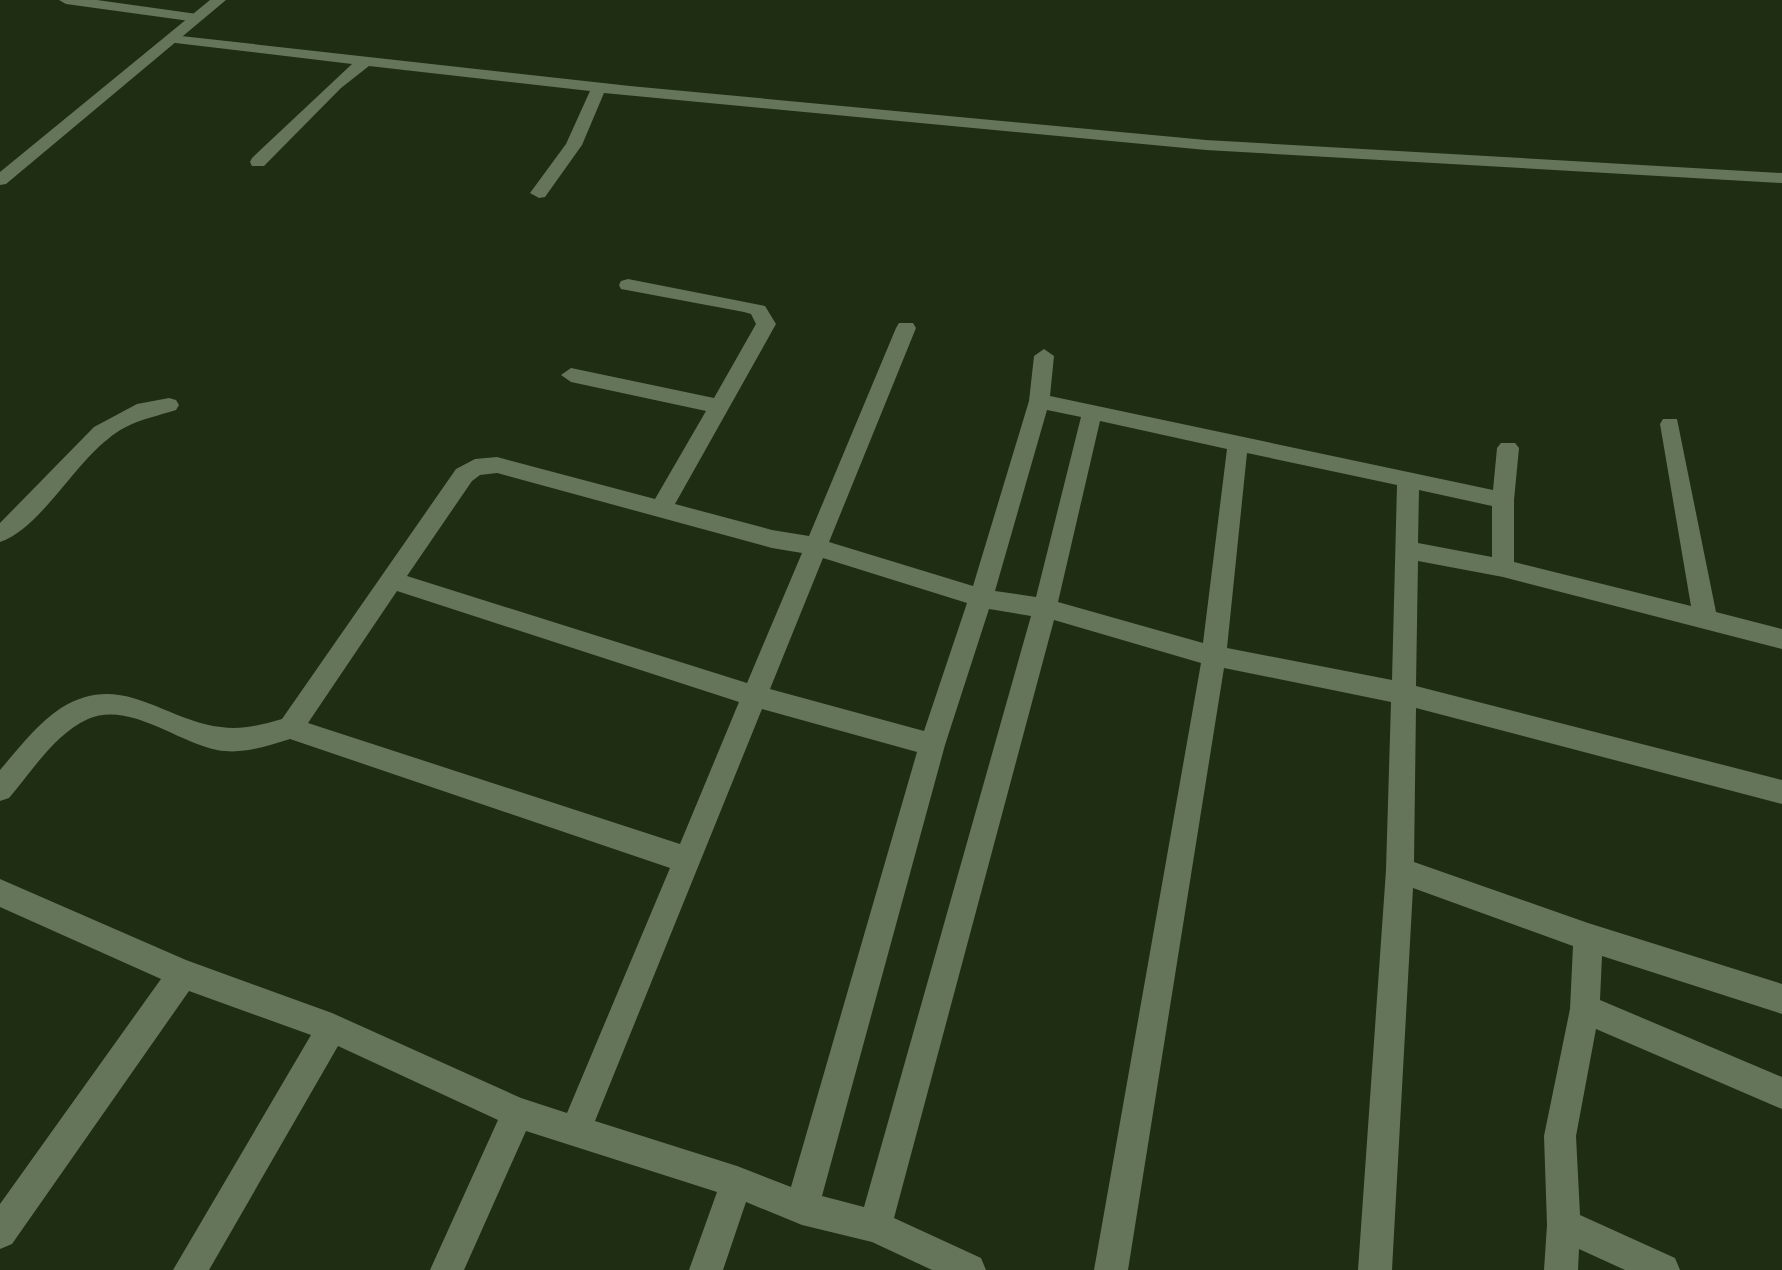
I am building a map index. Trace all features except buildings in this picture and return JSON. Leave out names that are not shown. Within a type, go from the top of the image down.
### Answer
[{"type":"street","points":[[66,0],[197,18]]},
{"type":"street","points":[[0,180],[219,0]]},
{"type":"street","points":[[172,39],[599,87],[1206,145],[1782,178]]},
{"type":"street","points":[[258,162],[336,85],[364,62]]},
{"type":"street","points":[[539,193],[574,145],[599,87]]},
{"type":"street","points":[[628,285],[747,306],[765,318],[764,331],[661,509]]},
{"type":"street","points":[[576,1130],[906,328]]},
{"type":"street","points":[[802,1208],[932,745],[981,598],[1039,401],[1044,356]]},
{"type":"street","points":[[571,375],[720,407]]},
{"type":"street","points":[[1039,401],[1503,500]]},
{"type":"street","points":[[0,533],[14,526],[105,426],[142,409],[169,405]]},
{"type":"street","points":[[875,1226],[1045,608],[1092,413]]},
{"type":"street","points":[[1670,424],[1705,619]]},
{"type":"street","points":[[1111,1270],[1214,656],[1238,443]]},
{"type":"street","points":[[1503,568],[1503,500],[1508,448]]},
{"type":"street","points":[[290,728],[464,475],[475,467],[497,465],[772,539],[814,546],[981,598],[1045,608],[1214,656],[1401,693],[1782,792]]},
{"type":"street","points":[[1375,1270],[1400,870],[1401,693],[1408,478]]},
{"type":"street","points":[[1407,550],[1503,568],[1782,639]]},
{"type":"street","points":[[391,580],[754,696],[932,745]]},
{"type":"street","points":[[0,789],[67,718],[96,705],[114,703],[210,736],[234,740],[290,728],[687,860]]},
{"type":"street","points":[[1400,870],[1588,937],[1782,999]]},
{"type":"street","points":[[0,893],[183,974],[332,1028],[518,1113],[737,1182],[802,1208],[875,1226],[969,1270]]},
{"type":"street","points":[[1561,1270],[1564,1225],[1560,1136],[1585,1009],[1588,937]]},
{"type":"street","points":[[4,1219],[183,974]]},
{"type":"street","points":[[1585,1009],[1782,1093]]},
{"type":"street","points":[[190,1270],[332,1028]]},
{"type":"street","points":[[447,1270],[518,1113]]},
{"type":"street","points":[[706,1270],[737,1182]]},
{"type":"street","points":[[1564,1225],[1663,1270]]}]
